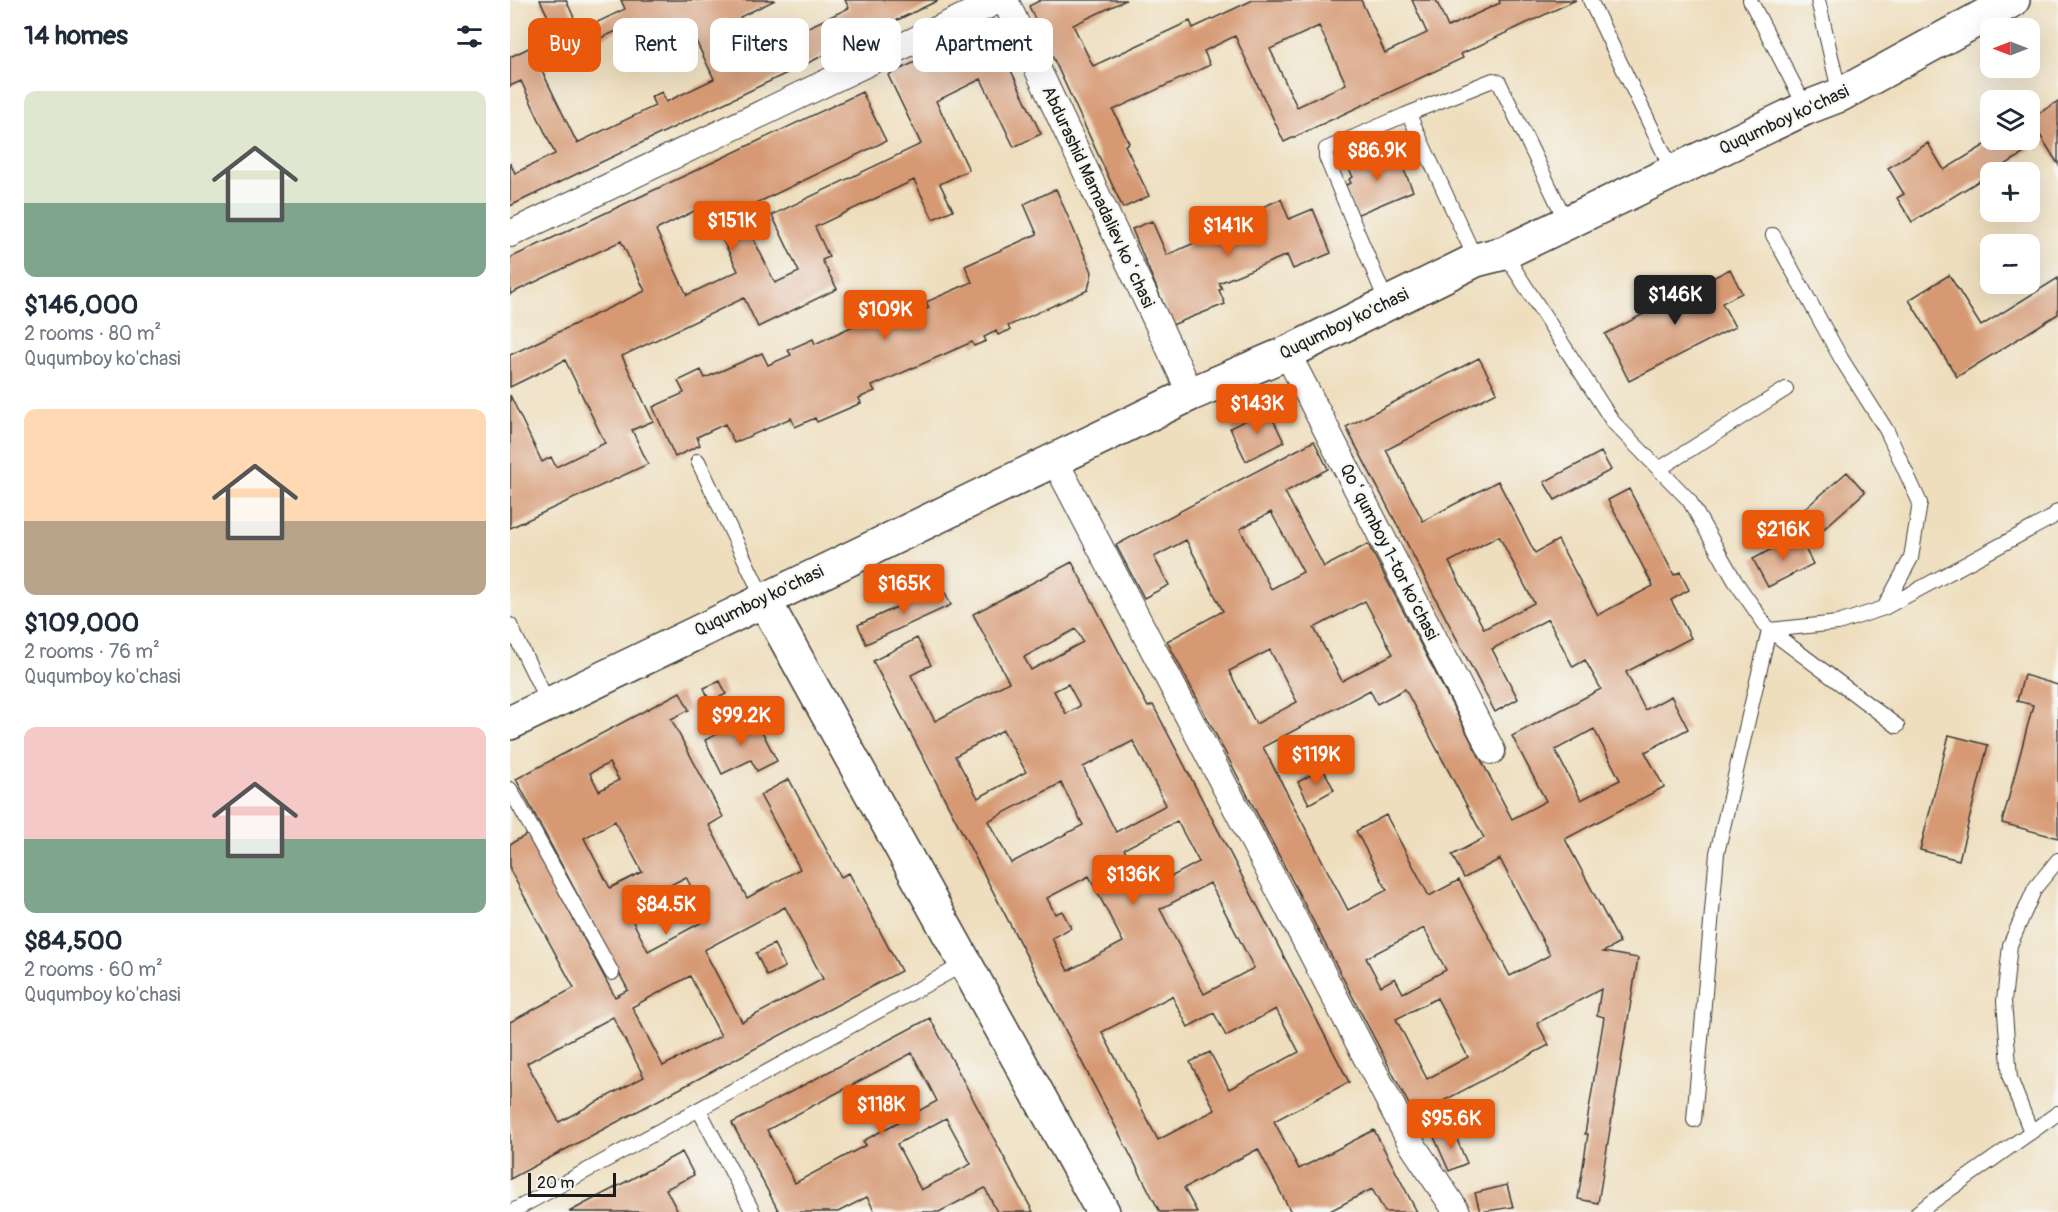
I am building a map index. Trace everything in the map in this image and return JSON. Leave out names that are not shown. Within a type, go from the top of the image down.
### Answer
[{"type":"main road","name":"Ququmboy ko'chasi","points":[[510,723],[763,598],[1191,394],[1287,353],[1388,303],[1567,223],[1806,108],[1840,95],[2013,0]]},
{"type":"main road","points":[[763,598],[1103,1212]]},
{"type":"street","points":[[510,234],[999,0]]},
{"type":"street","name":"Abdurashid Mamadaliev koʻchasi","points":[[1005,0],[1191,394]]},
{"type":"street","name":"Qoʻqumboy 1-tor koʼchasi","points":[[1287,353],[1492,751]]},
{"type":"street","points":[[1054,459],[1411,1143],[1457,1212]]},
{"type":"lane","points":[[1590,0],[1673,172]]},
{"type":"lane","points":[[1750,0],[1806,108]]},
{"type":"lane","points":[[1818,0],[1840,95]]},
{"type":"lane","points":[[1388,303],[1326,158],[1326,149],[1493,80],[1499,82],[1567,223]]},
{"type":"lane","points":[[1405,115],[1411,119],[1490,256],[1613,422],[1689,500],[1735,580],[1769,630],[1897,726]]},
{"type":"lane","points":[[1773,235],[1842,360],[1887,431],[1920,503],[1911,558],[1884,608]]},
{"type":"lane","points":[[1659,469],[1786,389]]},
{"type":"lane","points":[[698,461],[763,598]]},
{"type":"lane","points":[[1769,630],[1838,623],[1884,608],[2052,518],[2058,511]]},
{"type":"lane","points":[[510,625],[549,705]]},
{"type":"lane","points":[[1694,1120],[1717,853],[1769,630]]},
{"type":"lane","points":[[510,789],[612,973]]},
{"type":"lane","points":[[2031,1132],[2010,1078],[2004,1001],[2010,945],[2035,888],[2058,860]]},
{"type":"lane","points":[[511,1212],[964,964]]},
{"type":"lane","points":[[699,1110],[753,1212]]},
{"type":"lane","points":[[1918,1212],[2058,1113]]},
{"type":"building","points":[[540,0],[566,0],[574,18],[549,18]]},
{"type":"building","points":[[621,0],[775,0],[740,18],[710,18],[710,71],[698,45],[698,18],[613,18],[613,33],[601,38],[601,20],[625,9]]},
{"type":"building","points":[[845,0],[939,0],[901,18],[828,18],[849,8]]},
{"type":"building","points":[[1041,0],[1126,0],[1073,25],[1093,66],[1190,21],[1193,28],[1253,0],[1361,0],[1385,53],[1427,33],[1412,0],[1436,0],[1448,27],[1500,3],[1499,0],[1576,0],[1461,54],[1463,58],[1284,142],[1235,36],[1204,51],[1210,65],[1113,110],[1129,143],[1125,145],[1149,196],[1123,208],[1053,58],[1053,18],[1035,18],[1029,6]],"holes":[[[1319,26],[1346,84],[1297,107],[1270,49]]]},
{"type":"building","points":[[821,21],[821,57],[809,62],[809,27]]},
{"type":"building","points":[[528,48],[528,72],[542,72],[577,143],[655,106],[651,97],[662,92],[666,102],[714,79],[711,72],[789,72],[510,206],[510,163],[515,173],[555,154],[521,81],[510,86],[510,57]]},
{"type":"building","points":[[913,63],[913,72],[1012,72],[1041,134],[1014,147],[981,79],[936,101],[969,170],[940,184],[953,210],[933,219],[914,180],[815,227],[829,257],[822,260],[837,289],[758,327],[744,298],[622,356],[653,421],[632,430],[648,464],[510,528],[510,395],[542,462],[551,457],[556,467],[605,443],[565,360],[510,387],[510,355],[645,291],[621,241],[510,294],[510,258],[862,92],[886,141],[740,211],[775,283],[799,272],[772,215],[921,144],[888,75],[901,72],[901,69]],"holes":[[[706,205],[738,271],[687,295],[656,230]]]},
{"type":"building","points":[[2058,101],[2058,164],[2040,135],[2040,113]]},
{"type":"building","points":[[1928,143],[1944,170],[1980,148],[1980,150],[2029,150],[2010,162],[1980,162],[1980,180],[1912,222],[1897,198],[1904,194],[1888,168]]},
{"type":"building","points":[[1395,149],[1413,191],[1356,215],[1343,186],[1351,183],[1349,179],[1353,177],[1348,168]]},
{"type":"building","points":[[1056,189],[1092,272],[1088,290],[1008,326],[1010,330],[998,335],[996,331],[984,337],[986,341],[974,346],[972,342],[872,386],[875,391],[859,398],[861,403],[817,422],[815,418],[795,427],[791,418],[734,443],[725,424],[697,437],[700,445],[675,457],[653,407],[684,393],[678,381],[701,370],[705,378],[762,353],[768,365],[791,355],[788,350],[813,339],[815,344],[893,307],[899,321],[929,308],[926,302],[972,282],[965,266],[1037,234],[1024,204]]},
{"type":"building","points":[[1281,199],[1289,219],[1313,209],[1331,253],[1293,269],[1287,255],[1219,283],[1222,289],[1219,290],[1225,304],[1172,325],[1132,229],[1152,221],[1167,255],[1201,240],[1204,245],[1224,237],[1219,226]]},
{"type":"building","points":[[1730,269],[1742,293],[1722,303],[1735,327],[1629,381],[1605,334]]},
{"type":"building","points":[[1949,275],[1981,326],[2032,294],[2040,294],[2040,289],[2058,278],[2058,314],[1957,377],[1909,300]]},
{"type":"building","points":[[1479,358],[1497,392],[1386,450],[1423,521],[1498,481],[1535,553],[1558,540],[1598,615],[1653,586],[1608,500],[1629,489],[1674,575],[1680,572],[1689,590],[1671,600],[1691,638],[1626,672],[1645,710],[1671,696],[1688,729],[1645,752],[1664,787],[1565,839],[1620,943],[1603,952],[1638,958],[1598,1203],[1578,1199],[1588,1134],[1585,1134],[1604,1017],[1597,1015],[1601,989],[1537,1023],[1549,1045],[1415,1116],[1167,641],[1223,611],[1186,540],[1154,557],[1169,585],[1144,598],[1116,545],[1314,441],[1328,469],[1285,492],[1324,567],[1368,544],[1512,819],[1546,801],[1512,736],[1601,689],[1585,660],[1573,667],[1548,619],[1492,649],[1518,699],[1495,712],[1346,427]],"holes":[[[1271,512],[1303,572],[1271,589],[1240,529]],[[1499,536],[1534,603],[1484,629],[1449,562]],[[1365,601],[1393,654],[1342,681],[1314,628]],[[1270,650],[1297,702],[1256,724],[1229,671]],[[1405,689],[1484,838],[1452,855],[1464,878],[1500,859],[1550,955],[1510,976],[1459,880],[1429,896],[1386,815],[1356,831],[1387,890],[1348,910],[1263,747],[1370,690],[1377,704]],[[1594,729],[1620,780],[1581,800],[1555,750]],[[1424,928],[1446,970],[1403,993],[1395,978],[1381,986],[1366,958]],[[1437,998],[1468,1057],[1427,1079],[1396,1019]]]},
{"type":"building","points":[[1268,409],[1284,442],[1246,461],[1230,428]]},
{"type":"building","points":[[1601,452],[1611,470],[1555,500],[1544,482]]},
{"type":"building","points":[[1847,472],[1865,492],[1818,534],[1800,513]]},
{"type":"building","points":[[1798,535],[1813,564],[1768,587],[1753,559]]},
{"type":"building","points":[[1072,562],[1148,707],[1153,705],[1349,1082],[1274,1121],[1299,1169],[1374,1130],[1417,1212],[1385,1212],[1372,1189],[1328,1212],[1291,1212],[1258,1149],[1184,1188],[1197,1212],[1160,1212],[873,661],[917,638],[931,665],[911,675],[935,721],[1009,682],[973,614]],"holes":[[[1076,629],[1083,642],[1031,670],[1024,657]],[[1068,684],[1080,706],[1066,714],[1054,691]],[[1003,730],[1026,772],[978,798],[955,756]],[[1133,741],[1166,805],[1116,832],[1083,767]],[[1061,783],[1083,825],[1011,863],[988,821]],[[1177,821],[1199,862],[1146,890],[1124,849]],[[1089,876],[1123,942],[1068,971],[1052,938],[1071,928],[1062,911],[1055,914],[1047,898]],[[1210,883],[1254,968],[1204,994],[1160,909]],[[1172,996],[1188,1027],[1214,1013],[1226,1036],[1276,1009],[1299,1052],[1229,1089],[1210,1052],[1190,1062],[1215,1110],[1158,1140],[1102,1032]]]},
{"type":"building","points":[[942,586],[951,605],[866,644],[858,625]]},
{"type":"building","points":[[2024,675],[2058,685],[2058,838],[2002,823],[2033,705],[2017,701]]},
{"type":"building","points":[[720,681],[726,694],[710,702],[704,688]]},
{"type":"building","points":[[680,692],[689,710],[671,719],[723,817],[709,825],[747,898],[800,869],[760,795],[789,779],[841,877],[849,873],[901,971],[510,1179],[510,1022],[574,988],[510,870],[510,844],[528,834],[615,997],[628,990],[516,779]],"holes":[[[609,763],[619,780],[599,791],[590,773]],[[615,821],[642,872],[610,888],[584,838]],[[686,877],[708,919],[648,951],[626,908]],[[785,907],[823,979],[742,1022],[704,950]],[[690,976],[721,1036],[663,1066],[632,1007]],[[613,1017],[644,1077],[559,1122],[527,1063]]]},
{"type":"building","points":[[754,716],[777,761],[757,771],[751,760],[722,774],[705,740]]},
{"type":"building","points":[[1949,735],[1988,745],[1959,860],[1920,850]]},
{"type":"building","points":[[1323,768],[1334,790],[1309,804],[1298,782]]},
{"type":"building","points":[[774,944],[785,967],[767,976],[756,953]]},
{"type":"building","points":[[930,1018],[1033,1212],[997,1212],[985,1188],[939,1212],[875,1212],[867,1197],[838,1212],[779,1212],[732,1123]],"holes":[[[912,1053],[937,1101],[863,1141],[866,1145],[795,1183],[767,1130]],[[946,1118],[971,1164],[921,1190],[897,1144]]]},
{"type":"building","points":[[1452,1128],[1467,1163],[1449,1171],[1434,1137]]},
{"type":"building","points":[[682,1152],[694,1175],[666,1189],[678,1212],[569,1212]]},
{"type":"building","points":[[1507,1185],[1513,1207],[1480,1212],[1475,1193]]}]
